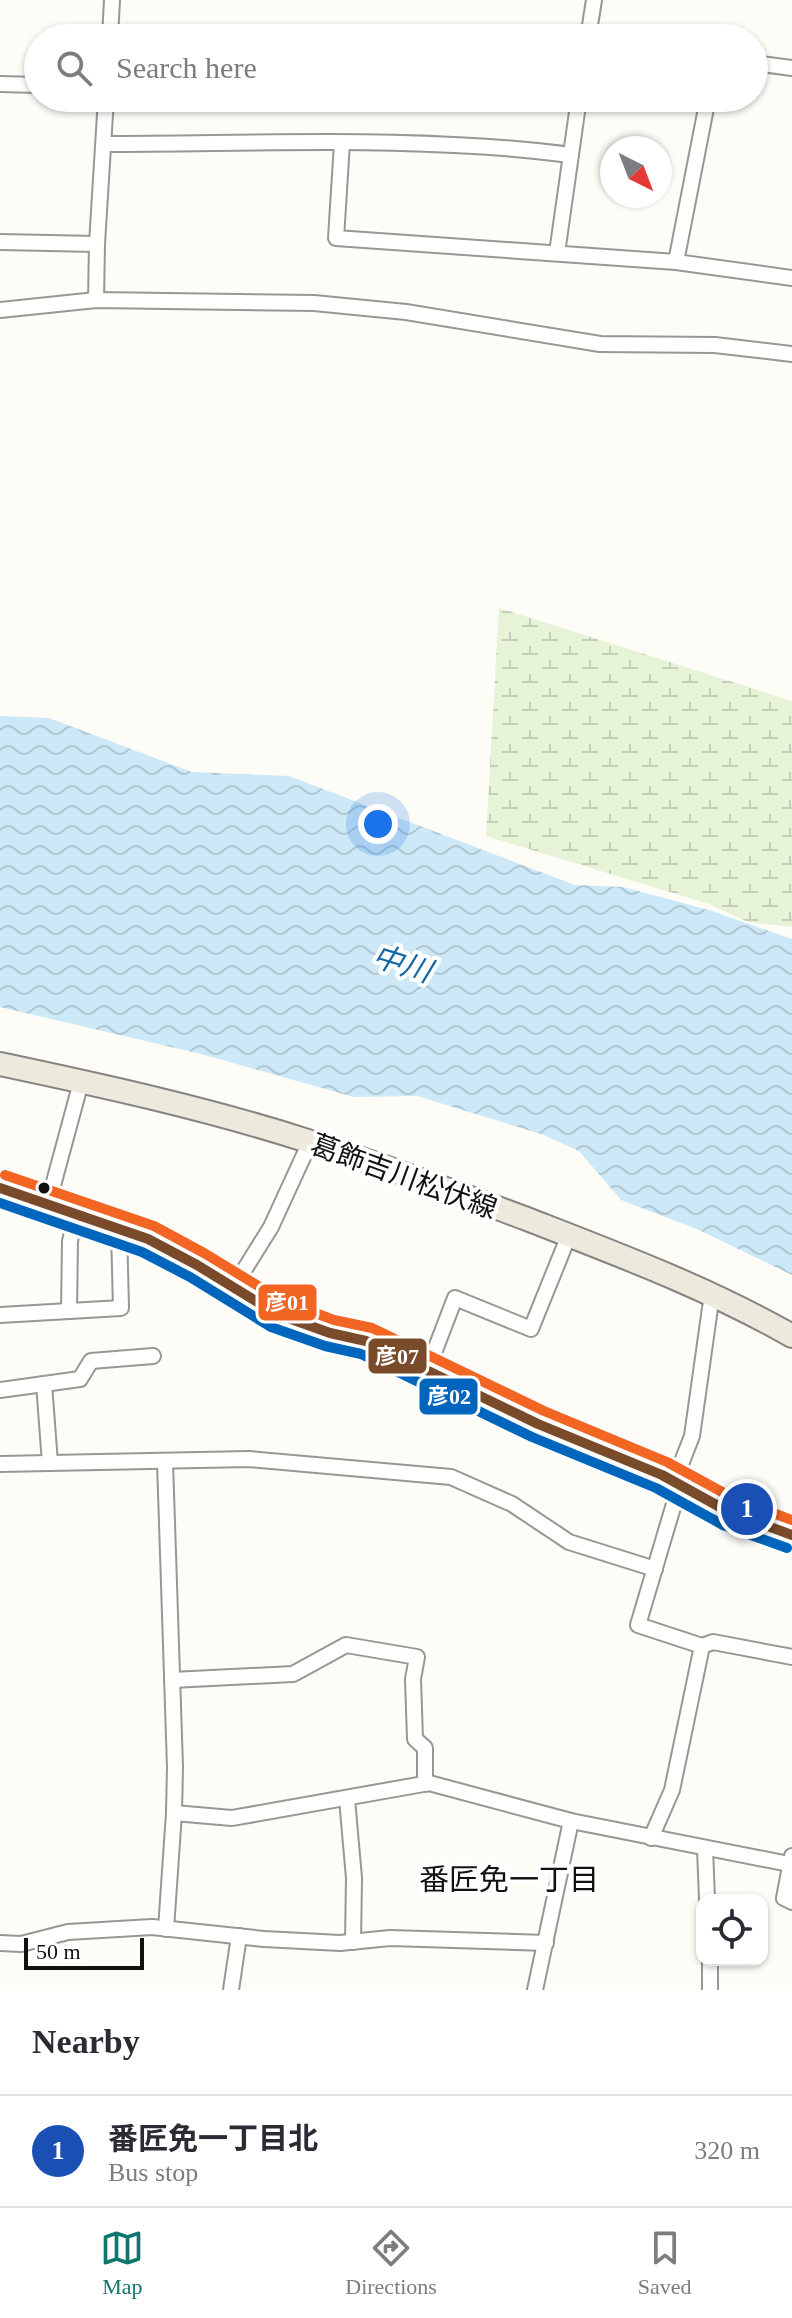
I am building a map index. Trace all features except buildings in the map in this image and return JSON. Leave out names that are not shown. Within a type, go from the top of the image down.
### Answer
[{"type":"main road","name":"葛飾吉川松伏線","points":[[0,1064],[188,1106],[310,1142],[569,1235],[712,1294],[792,1336]]},
{"type":"street","points":[[111,24],[112,0]]},
{"type":"street","points":[[590,24],[594,0]]},
{"type":"street","points":[[768,65],[792,68]]},
{"type":"street","points":[[0,84],[24,85]]},
{"type":"street","points":[[96,300],[105,112]]},
{"type":"street","points":[[557,253],[577,112]]},
{"type":"street","points":[[676,262],[705,112]]},
{"type":"street","points":[[104,144],[342,143],[571,155]]},
{"type":"street","points":[[342,143],[336,238],[676,262],[792,278]]},
{"type":"street","points":[[0,242],[97,244]]},
{"type":"street","points":[[0,310],[96,300],[322,303],[406,312],[600,344],[715,345],[792,354]]},
{"type":"street","points":[[48,1204],[81,1082]]},
{"type":"street","points":[[233,1288],[271,1227],[310,1142]]},
{"type":"street","points":[[0,1188],[160,1246],[277,1314],[330,1333],[366,1341],[538,1424],[662,1475],[729,1512],[792,1535]]},
{"type":"street","points":[[69,1311],[70,1241],[76,1215]]},
{"type":"street","points":[[0,1315],[121,1308],[119,1230]]},
{"type":"street","points":[[427,1371],[455,1298],[531,1329],[569,1235]]},
{"type":"street","points":[[712,1294],[692,1436],[638,1625],[702,1646],[713,1642],[792,1657]]},
{"type":"street","points":[[0,1390],[80,1379],[91,1361],[153,1356]]},
{"type":"street","points":[[44,1384],[50,1463]]},
{"type":"street","points":[[0,1464],[249,1459],[451,1477],[512,1504],[569,1542],[655,1569]]},
{"type":"street","points":[[165,1462],[174,1813],[166,1929]]},
{"type":"street","points":[[172,1680],[293,1674],[346,1645],[417,1657],[413,1679],[415,1739],[425,1748],[425,1784]]},
{"type":"street","points":[[651,1838],[672,1790],[702,1646]]},
{"type":"street","points":[[174,1813],[232,1818],[425,1784],[651,1838],[790,1860],[784,1898],[792,1902]]},
{"type":"street","points":[[347,1799],[354,1878],[353,1942]]},
{"type":"street","points":[[535,1990],[571,1821]]},
{"type":"street","points":[[705,1848],[707,1894]]},
{"type":"street","points":[[0,1943],[21,1944],[68,1932],[152,1927],[239,1936],[353,1942],[390,1938],[546,1943]]},
{"type":"street","points":[[231,1990],[239,1936]]},
{"type":"street","points":[[710,1966],[710,1990]]},
{"type":"green space","points":[[499,608],[792,701],[792,927],[748,922],[709,904],[486,836]]},
{"type":"water","name":"中川","points":[[0,716],[49,718],[192,772],[289,776],[575,885],[623,887],[709,910],[792,939],[792,1275],[699,1230],[621,1200],[579,1151],[541,1134],[417,1096],[354,1097],[201,1054],[0,1007]]},
{"type":"transit line","name":"彦01","points":[[5,1175],[154,1226],[283,1301],[334,1320],[372,1328],[544,1411],[667,1462],[735,1499],[792,1520]]},
{"type":"transit line","name":"彦07","points":[[0,1188],[148,1239],[277,1314],[330,1333],[366,1341],[538,1424],[662,1475],[729,1512],[792,1535]]},
{"type":"transit line","name":"彦02","points":[[0,1203],[142,1252],[190,1277],[271,1327],[325,1346],[361,1354],[532,1437],[656,1488],[723,1525],[787,1548]]},
{"type":"place","name":"番匠免一丁目北","points":[[747,1509]]},
{"type":"district","name":"番匠免一丁目","points":[[509,1880]]}]
